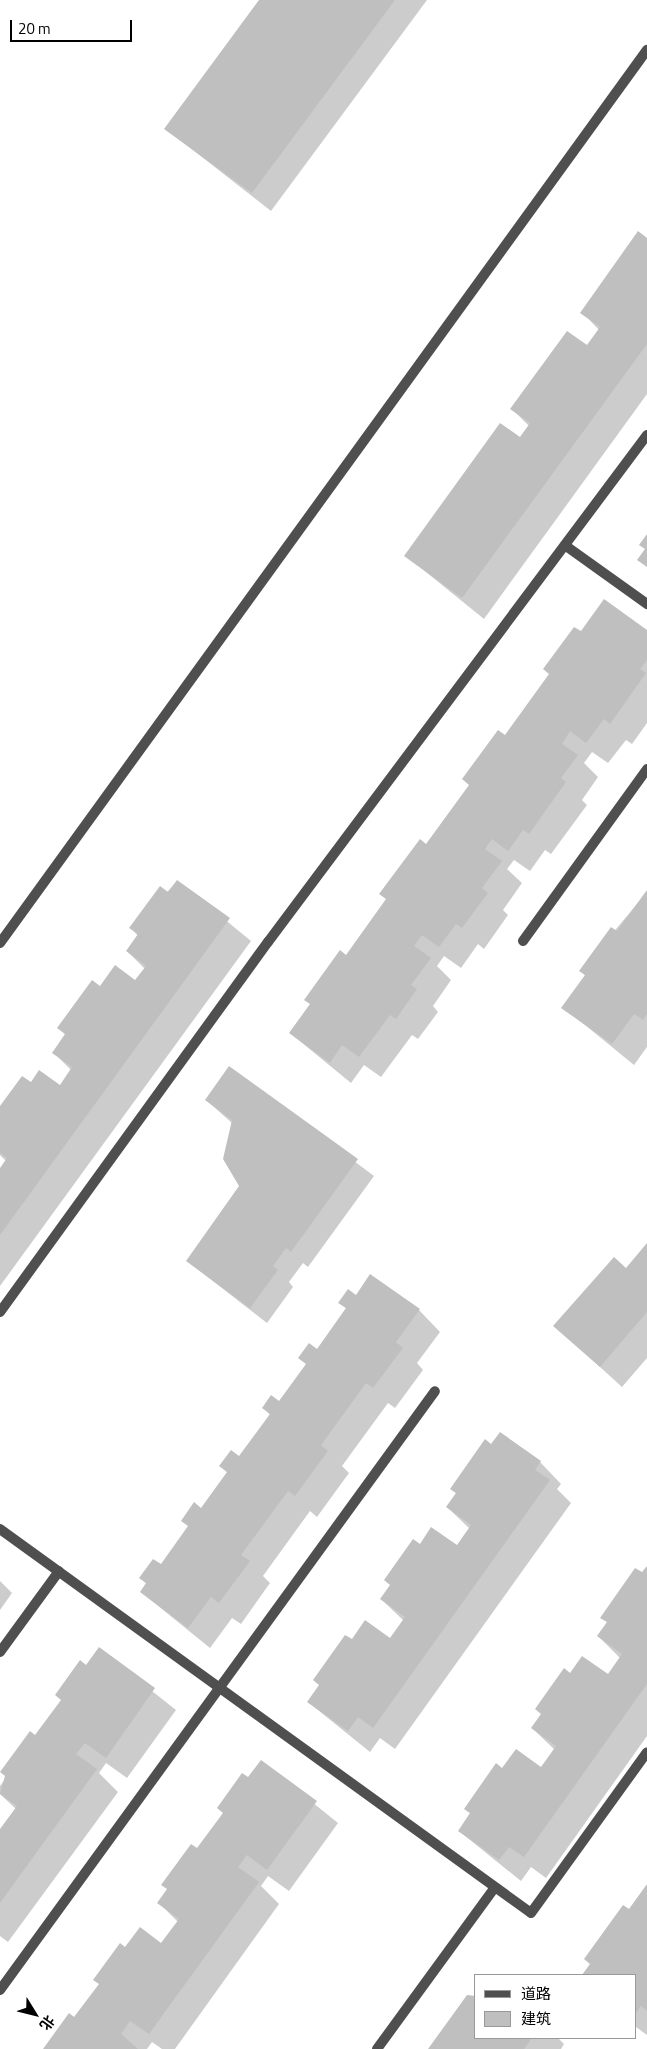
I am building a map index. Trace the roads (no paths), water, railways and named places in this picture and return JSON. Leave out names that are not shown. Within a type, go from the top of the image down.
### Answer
[{"type":"street","points":[[0,943],[647,50]]},
{"type":"street","points":[[0,1312],[268,942],[566,546],[647,435]]},
{"type":"street","points":[[566,546],[647,604]]},
{"type":"street","points":[[523,941],[647,769]]},
{"type":"street","points":[[0,1990],[435,1391]]},
{"type":"street","points":[[0,1529],[531,1913],[647,1752]]},
{"type":"street","points":[[0,1652],[59,1571]]},
{"type":"street","points":[[377,2049],[495,1887]]}]
